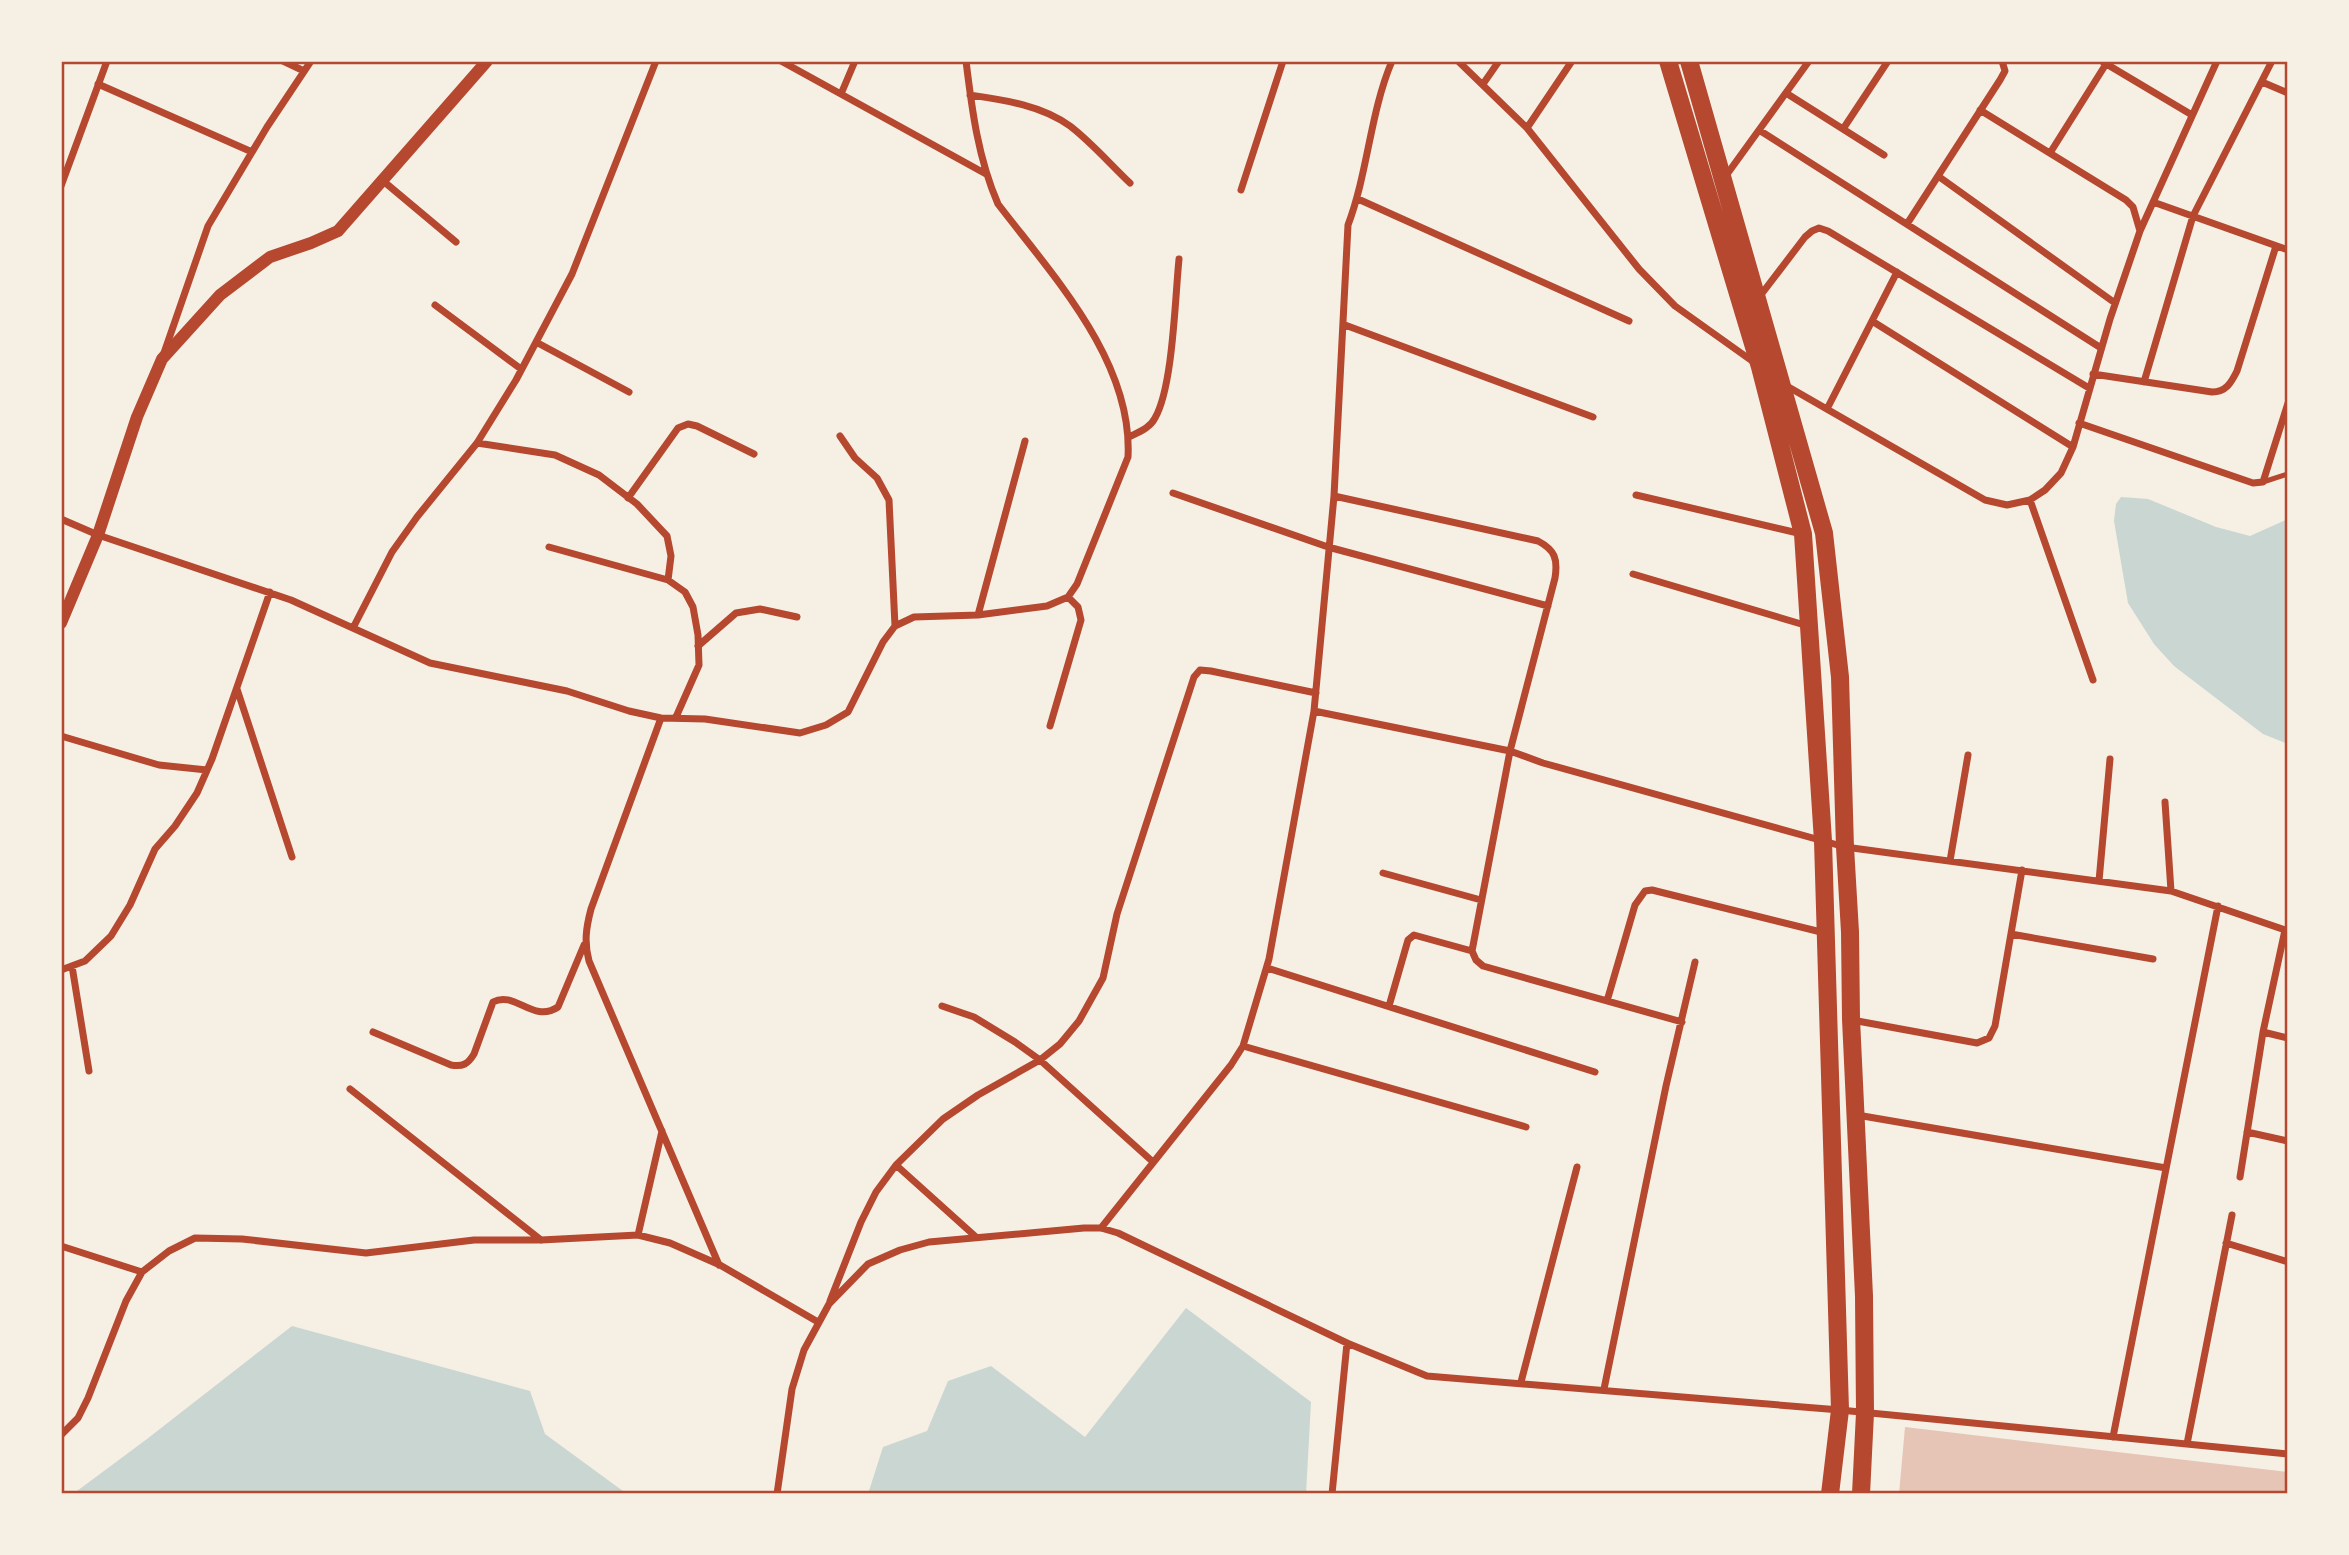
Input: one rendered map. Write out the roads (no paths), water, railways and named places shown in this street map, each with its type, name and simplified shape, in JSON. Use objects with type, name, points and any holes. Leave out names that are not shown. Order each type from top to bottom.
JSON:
[{"type":"main road","points":[[1668,61],[1760,367],[1803,534],[1823,841],[1840,1410],[1830,1494]]},
{"type":"main road","points":[[1689,61],[1824,533],[1840,677],[1850,932],[1851,1019],[1864,1296],[1865,1413],[1861,1494]]},
{"type":"street","points":[[61,186],[107,61]]},
{"type":"street","points":[[283,61],[304,71]]},
{"type":"street","points":[[61,623],[98,535],[208,226],[311,61]]},
{"type":"street","points":[[162,359],[220,295],[270,257],[338,231],[487,61]]},
{"type":"street","points":[[353,628],[393,552],[416,517],[477,443],[536,342],[572,274],[656,61]]},
{"type":"street","points":[[781,61],[795,65],[841,94],[987,174]]},
{"type":"street","points":[[841,94],[855,61]]},
{"type":"street","points":[[61,519],[98,535],[270,592],[430,663],[567,691],[629,711],[661,718],[705,719],[800,733],[826,725],[848,712],[895,626],[914,617],[978,615],[1046,606],[1068,597],[1077,584],[1128,457],[1126,415],[1111,368],[1070,300],[998,204],[980,156],[966,61]]},
{"type":"street","points":[[1241,190],[1283,61]]},
{"type":"street","points":[[1101,1228],[1231,1065],[1243,1046],[1267,968],[1316,693],[1334,496],[1345,326],[1348,225],[1358,199],[1374,116],[1392,61]]},
{"type":"street","points":[[1458,61],[1527,128],[1639,269],[1675,306],[1783,384],[1985,500],[2007,505],[2029,500],[2045,490],[2060,472],[2073,447],[2101,348],[2140,231],[2217,61]]},
{"type":"street","points":[[1483,84],[1499,61]]},
{"type":"street","points":[[1527,128],[1572,61]]},
{"type":"street","points":[[1724,179],[1809,61]]},
{"type":"street","points":[[1843,129],[1888,61]]},
{"type":"street","points":[[1907,224],[2005,71],[2002,61]]},
{"type":"street","points":[[2144,383],[2193,216],[2272,61]]},
{"type":"street","points":[[2050,153],[2104,62],[2192,115]]},
{"type":"street","points":[[2262,82],[2288,93]]},
{"type":"street","points":[[98,84],[252,152]]},
{"type":"street","points":[[1786,93],[1884,155]]},
{"type":"street","points":[[970,95],[1013,102],[1045,112],[1069,126],[1130,183]]},
{"type":"street","points":[[1980,110],[2126,200],[2133,208],[2140,231]]},
{"type":"street","points":[[1759,130],[2101,348]]},
{"type":"street","points":[[1938,176],[2115,303]]},
{"type":"street","points":[[383,180],[456,242]]},
{"type":"street","points":[[1358,199],[1629,321]]},
{"type":"street","points":[[2153,202],[2288,250]]},
{"type":"street","points":[[1758,298],[1805,237],[1812,230],[1819,228],[2089,388]]},
{"type":"street","points":[[2093,374],[2212,392],[2219,392],[2227,387],[2237,371],[2276,246]]},
{"type":"street","points":[[1129,437],[1147,428],[1155,418],[1163,396],[1179,259]]},
{"type":"street","points":[[1827,409],[1897,272]]},
{"type":"street","points":[[435,305],[521,369]]},
{"type":"street","points":[[1872,321],[2073,447]]},
{"type":"street","points":[[1345,326],[1593,417]]},
{"type":"street","points":[[536,342],[629,392]]},
{"type":"street","points":[[2079,423],[2253,483],[2263,482],[2288,403]]},
{"type":"street","points":[[628,498],[678,428],[688,424],[698,426],[754,454]]},
{"type":"street","points":[[839,436],[855,458],[877,478],[889,500],[895,626]]},
{"type":"street","points":[[978,615],[1025,441]]},
{"type":"street","points":[[477,443],[565,459],[599,475],[628,498],[667,536],[671,556],[668,580]]},
{"type":"street","points":[[1173,493],[1328,547],[1548,606]]},
{"type":"street","points":[[1636,495],[1803,534]]},
{"type":"street","points":[[1334,496],[1538,541],[1548,546],[1555,554],[1557,565],[1510,751],[1472,951],[1476,960],[1483,965],[1682,1022]]},
{"type":"street","points":[[2029,500],[2093,680]]},
{"type":"street","points":[[549,547],[668,580],[685,592],[693,607],[699,665],[676,718]]},
{"type":"street","points":[[1633,574],[1809,627]]},
{"type":"street","points":[[61,970],[85,961],[111,936],[130,905],[155,849],[175,827],[197,793],[270,592]]},
{"type":"street","points":[[1050,726],[1081,620],[1079,607],[1068,597]]},
{"type":"street","points":[[698,646],[736,613],[760,609],[797,617]]},
{"type":"street","points":[[777,1494],[792,1389],[804,1350],[829,1304],[861,1222],[876,1192],[896,1165],[943,1119],[978,1095],[1041,1060],[1060,1044],[1079,1021],[1103,978],[1117,914],[1194,677],[1200,670],[1211,671],[1316,693]]},
{"type":"street","points":[[237,688],[292,857]]},
{"type":"street","points":[[1314,711],[1510,751],[1543,763],[1845,847],[2171,891],[2286,930],[2263,1032],[2240,1177]]},
{"type":"street","points":[[661,718],[591,909],[586,926],[585,945],[589,961],[720,1265]]},
{"type":"street","points":[[61,736],[159,765],[207,770]]},
{"type":"street","points":[[1950,861],[1968,755]]},
{"type":"street","points":[[2099,881],[2110,759]]},
{"type":"street","points":[[2165,802],[2171,891]]},
{"type":"street","points":[[1851,1019],[1977,1043],[1989,1038],[1996,1026],[2022,870]]},
{"type":"street","points":[[1383,873],[1481,900]]},
{"type":"street","points":[[1607,1001],[1635,905],[1644,891],[1652,890],[1826,933]]},
{"type":"street","points":[[2113,1437],[2218,906]]},
{"type":"street","points":[[2011,934],[2153,959]]},
{"type":"street","points":[[1389,1006],[1408,940],[1414,935],[1472,951]]},
{"type":"street","points":[[373,1032],[461,1067],[469,1062],[474,1054],[493,1002],[499,999],[507,1000],[539,1013],[549,1013],[558,1007],[585,945]]},
{"type":"street","points":[[1604,1389],[1663,1099],[1695,962]]},
{"type":"street","points":[[72,966],[89,1071]]},
{"type":"street","points":[[1267,968],[1595,1072]]},
{"type":"street","points":[[942,1006],[974,1017],[1041,1060],[1153,1162]]},
{"type":"street","points":[[2263,1032],[2288,1038]]},
{"type":"street","points":[[1243,1046],[1526,1127]]},
{"type":"street","points":[[350,1089],[541,1240]]},
{"type":"street","points":[[1856,1115],[2166,1167]]},
{"type":"street","points":[[638,1235],[662,1131]]},
{"type":"street","points":[[2247,1132],[2288,1141]]},
{"type":"street","points":[[896,1165],[976,1237]]},
{"type":"street","points":[[1521,1382],[1577,1167]]},
{"type":"street","points":[[2187,1444],[2232,1215]]},
{"type":"street","points":[[829,1304],[868,1264],[900,1250],[929,1242],[1101,1228],[1118,1233],[1347,1343],[1427,1376],[1840,1410],[2288,1454]]},
{"type":"street","points":[[61,1435],[78,1418],[88,1398],[125,1301],[142,1272],[169,1251],[195,1238],[242,1239],[366,1253],[474,1240],[638,1235],[670,1242],[720,1265],[818,1322]]},
{"type":"street","points":[[2226,1243],[2288,1262]]},
{"type":"street","points":[[61,1246],[142,1272]]},
{"type":"street","points":[[1332,1494],[1347,1343]]},
{"type":"lane","points":[[2263,482],[2288,474]]}]
